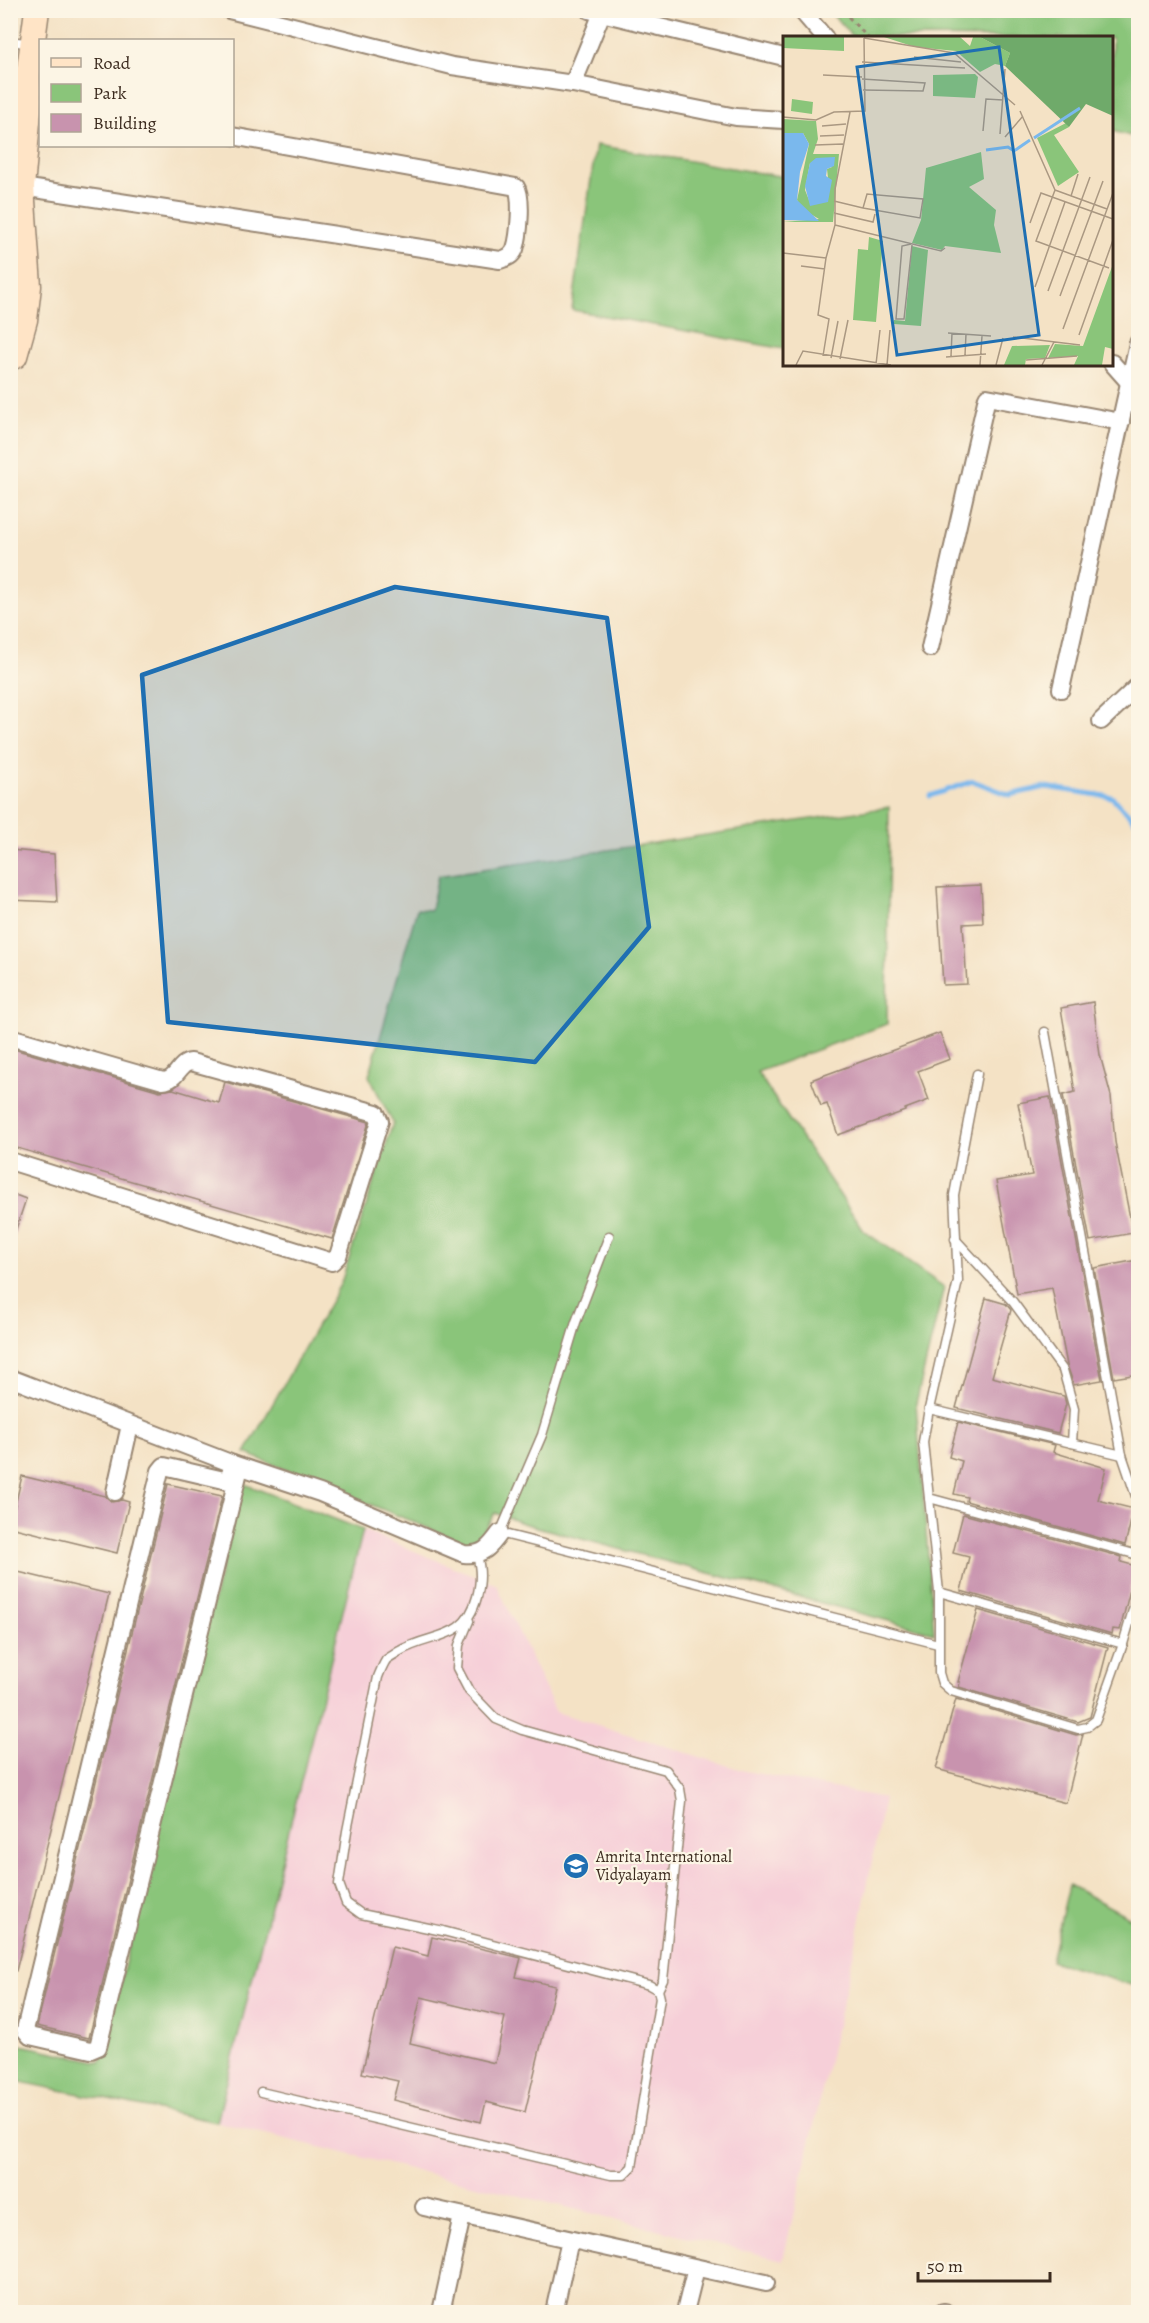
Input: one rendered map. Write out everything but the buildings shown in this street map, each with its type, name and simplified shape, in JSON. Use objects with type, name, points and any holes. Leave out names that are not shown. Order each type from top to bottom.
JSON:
[{"type":"street","points":[[10,358],[15,356],[25,320],[29,286],[22,187],[27,88],[21,43],[37,10]]},
{"type":"street","points":[[229,10],[452,66],[573,84],[736,117],[783,120]]},
{"type":"street","points":[[801,10],[823,36]]},
{"type":"street","points":[[573,84],[595,12],[783,57]]},
{"type":"street","points":[[22,187],[500,260],[509,257],[515,250],[521,199],[516,187],[234,136]]},
{"type":"street","points":[[1061,689],[1121,422],[1134,388],[1138,343]]},
{"type":"street","points":[[1113,364],[1134,388]]},
{"type":"street","points":[[930,648],[987,397],[1121,422]]},
{"type":"street","points":[[1101,721],[1138,686]]},
{"type":"street","points":[[10,1037],[163,1081],[173,1079],[184,1064],[191,1062],[376,1113],[380,1121],[338,1256],[332,1262],[10,1161]]},
{"type":"street","points":[[10,1378],[237,1465],[320,1493],[464,1554],[477,1555],[489,1548],[500,1533]]},
{"type":"street","points":[[115,1492],[130,1425]]},
{"type":"street","points":[[232,1482],[164,1466],[160,1471],[25,2030],[30,2037],[91,2050],[98,2047],[237,1465]]},
{"type":"street","points":[[424,2208],[766,2283]]},
{"type":"street","points":[[441,2313],[462,2216]]},
{"type":"street","points":[[554,2313],[570,2240]]},
{"type":"street","points":[[686,2313],[696,2268]]},
{"type":"lane","points":[[1045,1032],[1122,1455],[1138,1502]]},
{"type":"lane","points":[[977,1074],[954,1195],[958,1281],[923,1442],[939,1592],[938,1644],[939,1673],[942,1683],[951,1691],[1078,1728],[1087,1727],[1096,1720],[1138,1593]]},
{"type":"lane","points":[[609,1236],[576,1322],[542,1436],[500,1533],[938,1644]]},
{"type":"lane","points":[[955,1239],[1013,1302],[1063,1370],[1074,1408],[1072,1443]]},
{"type":"lane","points":[[929,1408],[1122,1455]]},
{"type":"lane","points":[[929,1498],[1138,1555]]},
{"type":"lane","points":[[261,2092],[611,2175],[624,2175],[632,2167],[660,1998],[658,1990],[663,1980],[682,1802],[680,1789],[666,1770],[522,1730],[496,1719],[469,1691],[457,1668],[459,1645],[474,1611],[481,1583],[481,1568],[477,1555]]},
{"type":"lane","points":[[939,1592],[1123,1644]]},
{"type":"lane","points":[[474,1611],[462,1626],[438,1638],[406,1647],[387,1659],[378,1677],[347,1831],[339,1884],[346,1903],[360,1914],[454,1934],[648,1985],[658,1990]]},
{"type":"path","points":[[842,10],[866,36]]},
{"type":"highlighted area","points":[[395,587],[607,618],[649,927],[535,1062],[168,1022],[142,675]]},
{"type":"shaded area","name":"Amrita International Vidyalayam","points":[[363,1530],[497,1585],[556,1712],[745,1771],[884,1798],[858,1934],[783,2260],[217,2122]]},
{"type":"green space","points":[[829,11],[1138,11],[1138,138],[1113,131],[1113,36],[852,36]]},
{"type":"green space","points":[[596,145],[783,177],[783,349],[572,310]]},
{"type":"green space","points":[[889,807],[887,1024],[757,1072],[864,1231],[944,1287],[916,1403],[934,1633],[522,1523],[495,1513],[474,1547],[245,1453],[341,1283],[393,1123],[369,1076],[417,909],[431,910],[438,876]]},
{"type":"green space","points":[[242,1483],[363,1530],[217,2122],[11,2080],[11,2066],[16,2044],[101,2062]]},
{"type":"green space","points":[[1069,1885],[1138,1922],[1138,1987],[1051,1961]]},
{"type":"waterway","points":[[930,796],[973,781],[1010,795],[1045,787],[1112,797],[1138,824]]},
{"type":"place","name":"Amrita International Vidyalayam","points":[[576,1866]]}]
